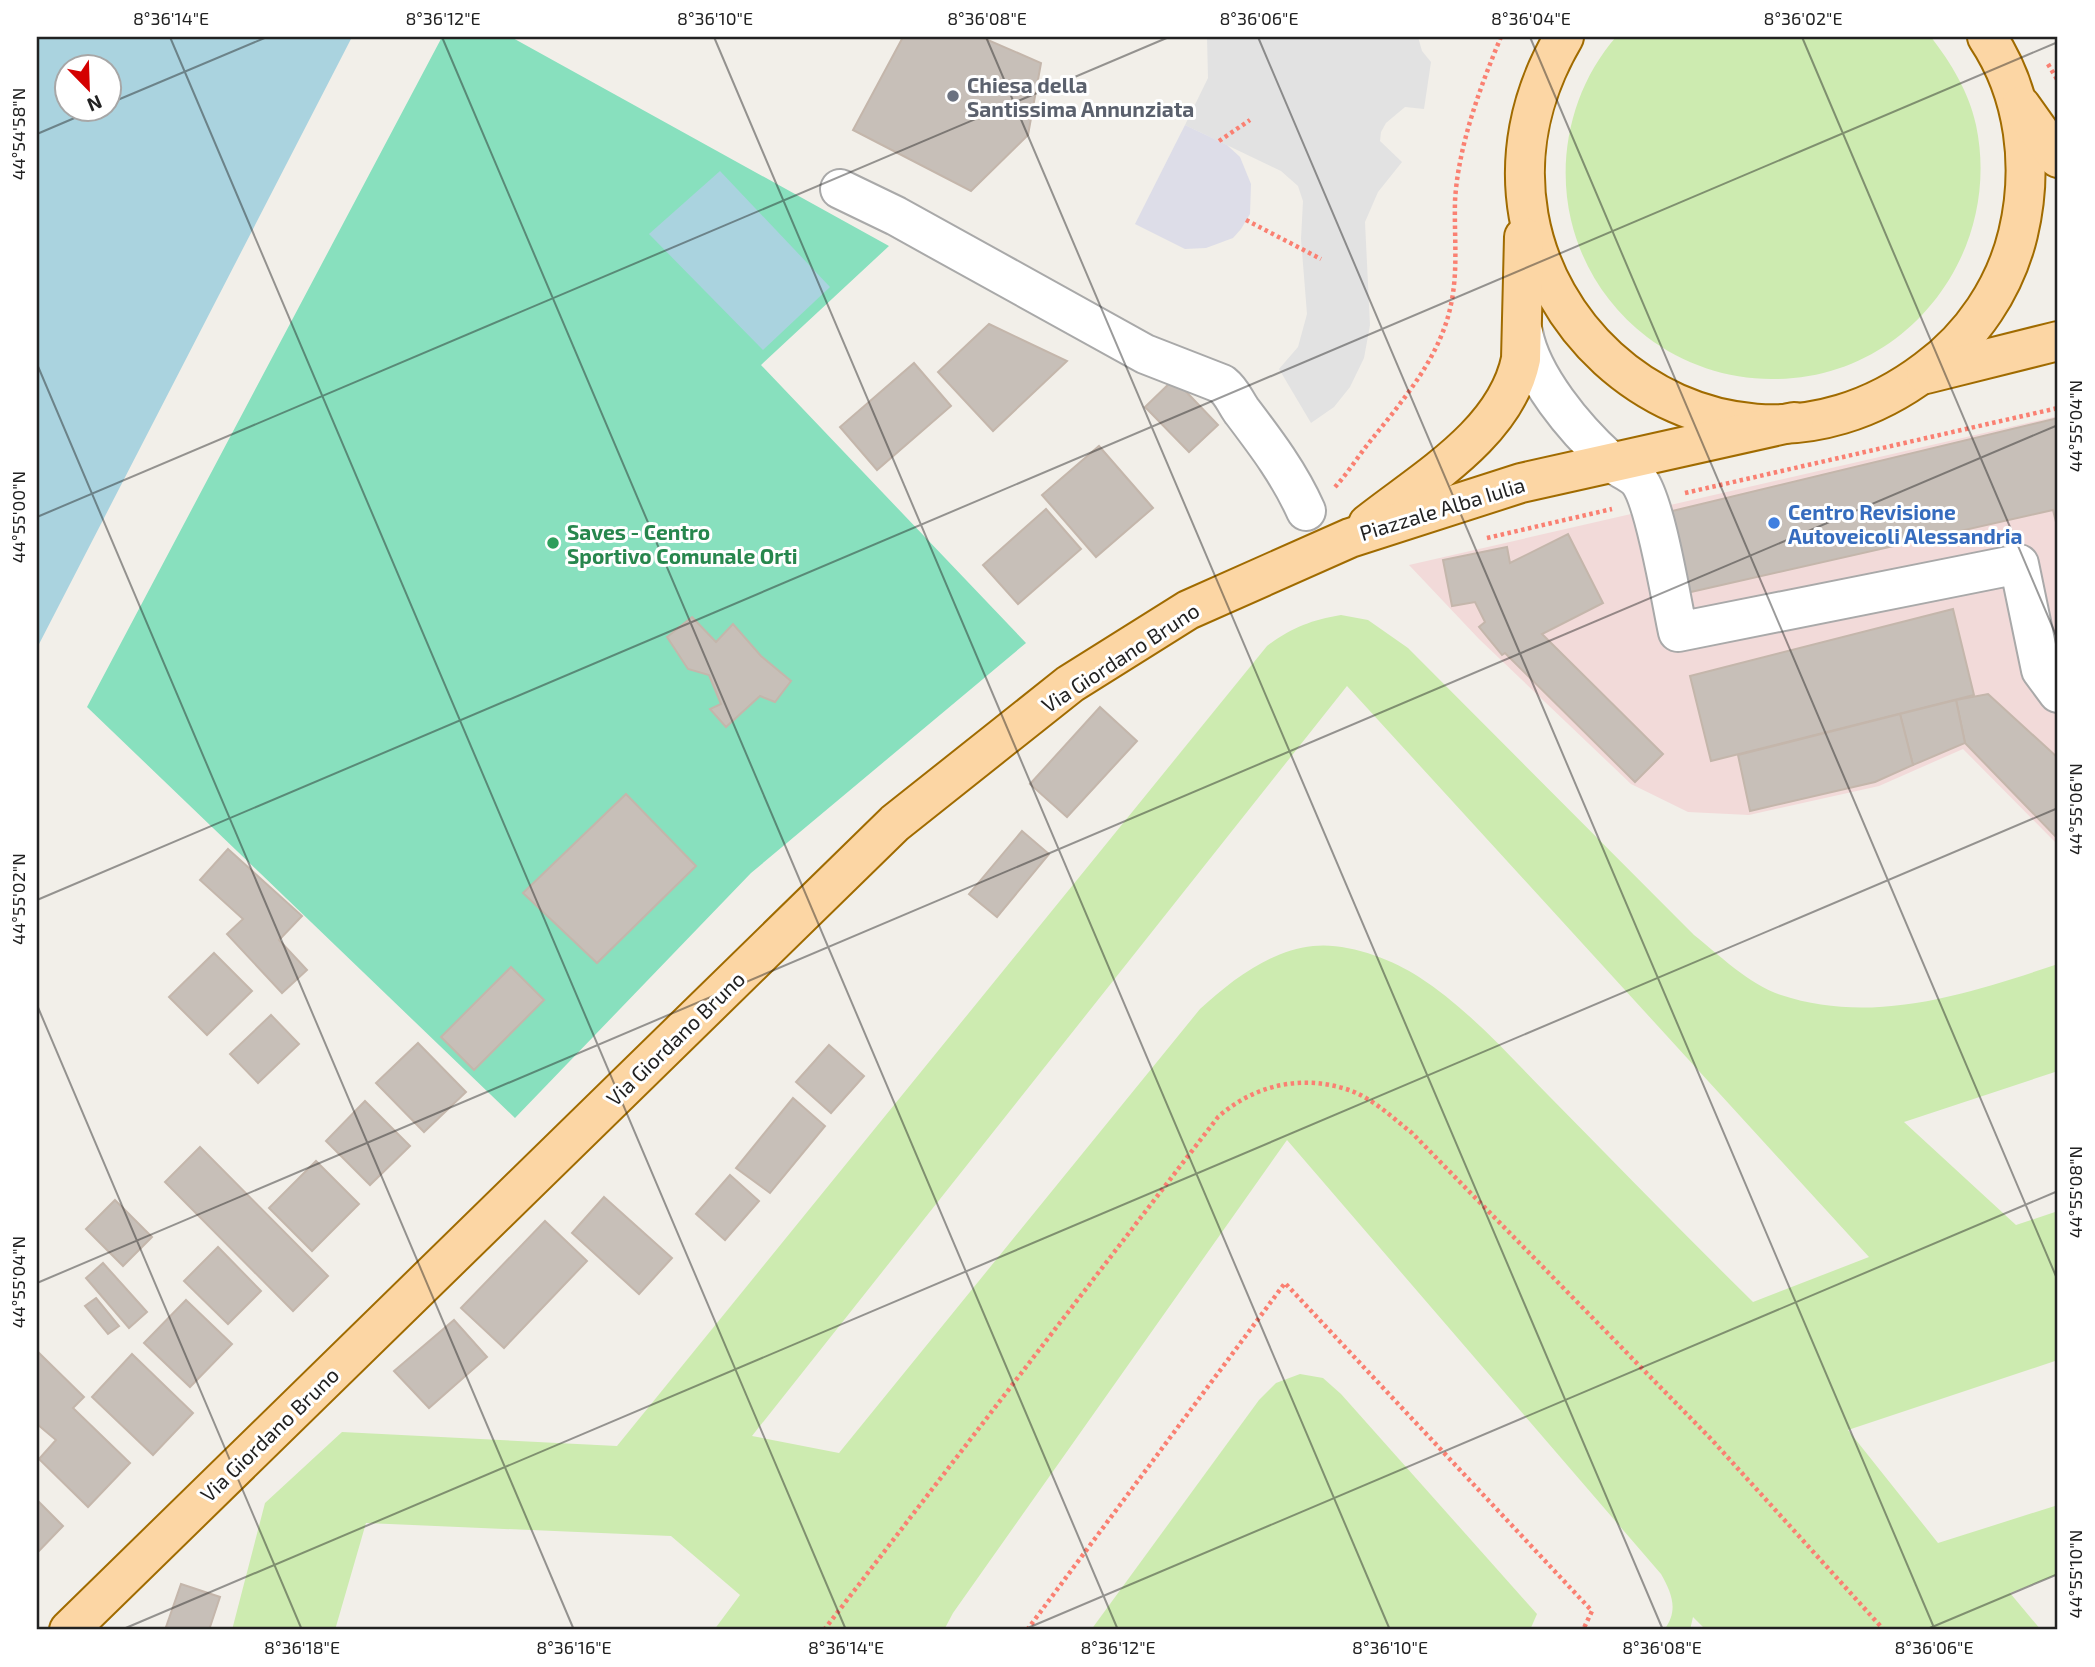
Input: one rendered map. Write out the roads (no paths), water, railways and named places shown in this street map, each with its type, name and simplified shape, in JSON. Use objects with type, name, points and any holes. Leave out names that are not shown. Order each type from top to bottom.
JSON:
[{"type":"main road","name":"Piazzale Alba Iulia","points":[[1350,538],[1482,433],[1496,418],[1517,377],[1523,332],[1524,170],[1531,110],[1545,72],[1564,37]]},
{"type":"main road","name":"Piazzale Alba Iulia","points":[[1350,538],[1521,483],[1610,461],[1828,417],[1892,394],[1921,375],[1967,333],[1991,299],[2010,261],[2021,221],[2026,180],[2024,138],[2015,97],[1987,37]]},
{"type":"main road","points":[[2015,97],[2058,158]]},
{"type":"main road","name":"Piazzale Alba Iulia","points":[[1524,170],[1527,211],[1544,271],[1575,325],[1603,355],[1636,381],[1692,409],[1732,419],[1794,422]]},
{"type":"main road","points":[[1921,375],[2058,341]]},
{"type":"main road","name":"Via Giordano Bruno","points":[[69,1630],[895,822],[1070,684],[1188,610],[1350,538]]},
{"type":"street","points":[[841,190],[896,216],[1145,355],[1222,384],[1232,393],[1239,408],[1271,447],[1306,511]]},
{"type":"street","points":[[1523,332],[1527,352],[1536,371],[1610,461],[1639,480],[1649,502],[1678,632],[2019,564],[2041,670],[2058,693]]},
{"type":"water","points":[[37,37],[352,37],[37,648]]},
{"type":"water","points":[[720,171],[830,287],[763,350],[649,234]]},
{"type":"place","name":"Chiesa della Santissima Annunziata","points":[[953,96]]},
{"type":"place","name":"Centro Revisione Autoveicoli Alessandria","points":[[1774,523]]},
{"type":"place","name":"Saves - Centro Sportivo Comunale Orti","points":[[553,543]]}]
